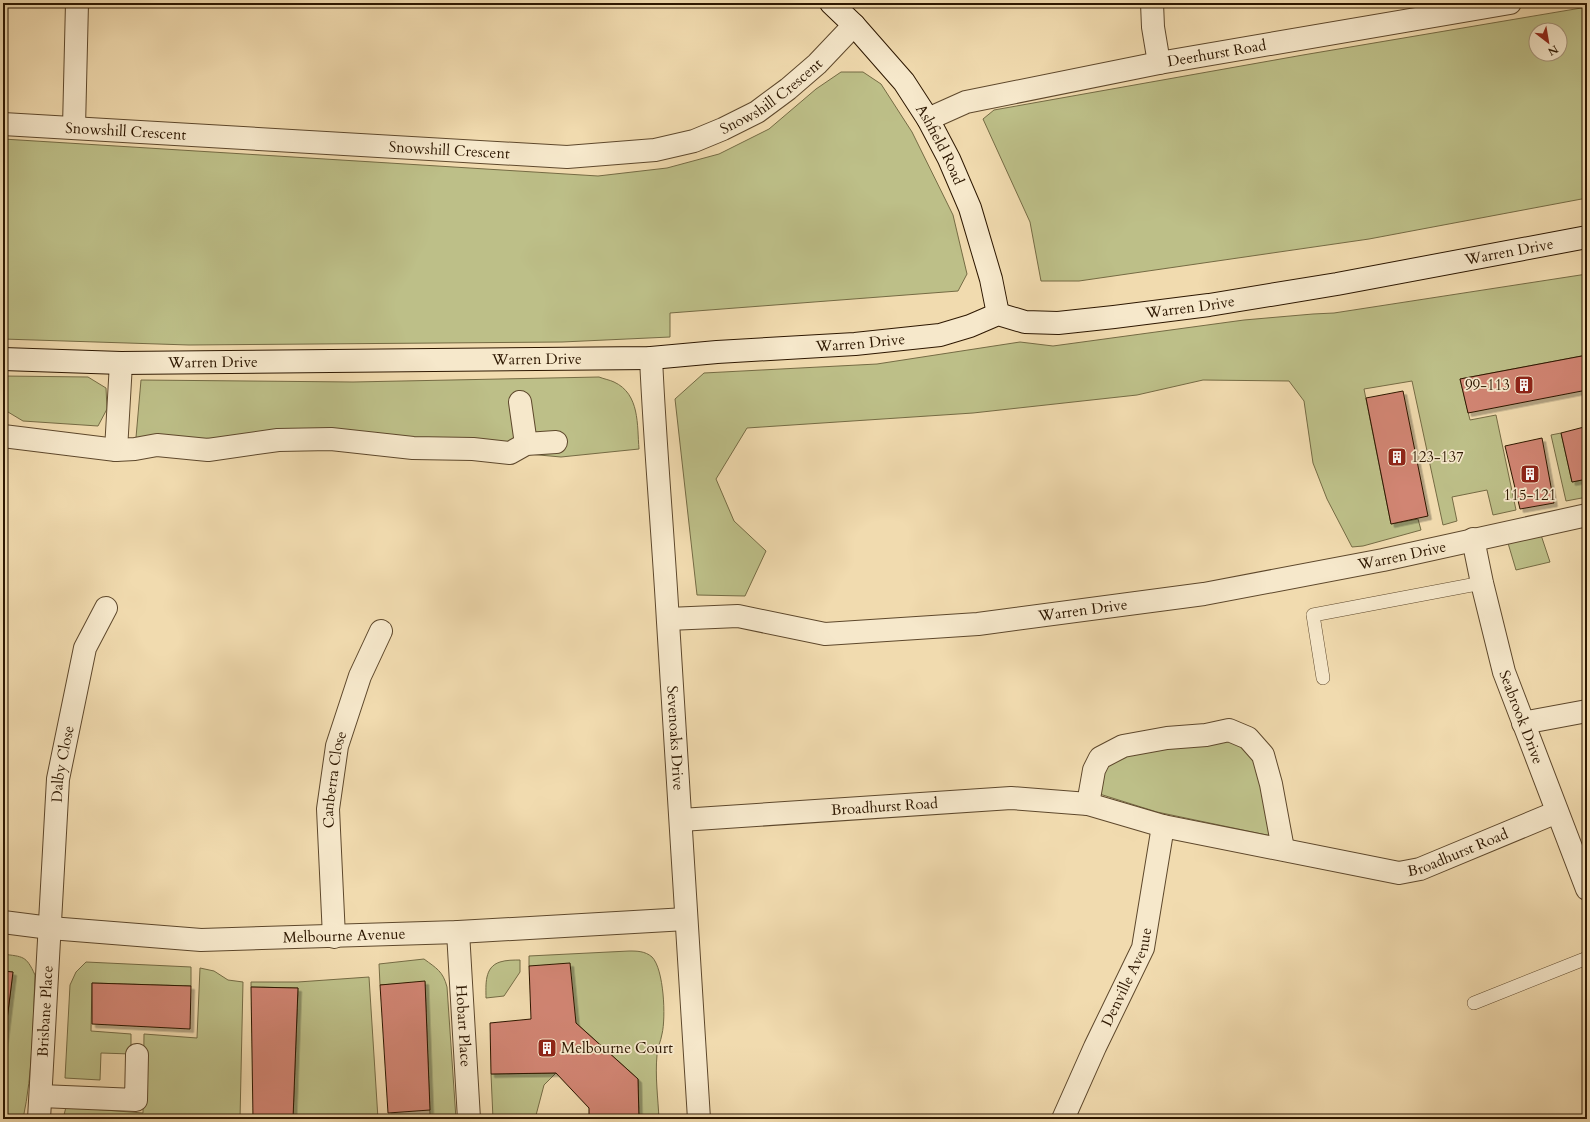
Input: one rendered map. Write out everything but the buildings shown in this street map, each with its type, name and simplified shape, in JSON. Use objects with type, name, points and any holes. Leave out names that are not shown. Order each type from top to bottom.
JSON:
[{"type":"street","points":[[74,127],[77,3]]},
{"type":"street","name":"Ashfield Road","points":[[831,3],[854,25],[904,82],[928,119],[949,159],[970,208],[991,279],[998,314]]},
{"type":"street","points":[[1152,3],[1153,27],[1159,63]]},
{"type":"street","name":"Deerhurst Road","points":[[928,119],[966,102],[1159,63],[1510,3]]},
{"type":"street","name":"Snowshill Crescent","points":[[3,124],[567,157],[655,150],[694,141],[757,112],[817,64],[854,25]]},
{"type":"street","name":"Warren Drive","points":[[3,359],[121,363],[651,358],[717,352],[855,344],[940,335],[970,326],[998,314],[1025,322],[1058,323],[1209,305],[1337,284],[1587,237]]},
{"type":"street","name":"Sevenoaks Drive","points":[[651,358],[699,1119]]},
{"type":"street","points":[[116,450],[121,363]]},
{"type":"street","points":[[520,402],[526,444]]},
{"type":"street","points":[[3,436],[116,450],[135,449],[158,445],[208,450],[278,440],[331,439],[413,448],[473,449],[510,453],[526,444],[556,442]]},
{"type":"street","name":"Warren Drive","points":[[668,619],[738,616],[825,634],[978,624],[1204,594],[1382,560],[1587,515]]},
{"type":"street","name":"Seabrook Drive","points":[[1473,540],[1504,672],[1587,889]]},
{"type":"street","name":"Dalby Close","points":[[50,928],[58,779],[85,648],[106,608]]},
{"type":"street","name":"Canberra Close","points":[[334,936],[328,809],[337,746],[360,676],[381,631]]},
{"type":"street","points":[[1523,723],[1587,711]]},
{"type":"street","points":[[1088,804],[1094,770],[1100,758],[1123,746],[1167,738],[1206,735],[1229,730],[1248,738],[1263,755],[1271,784],[1283,849]]},
{"type":"street","name":"Broadhurst Road","points":[[681,820],[1011,798],[1088,804],[1164,826],[1399,873],[1420,869],[1557,812]]},
{"type":"street","name":"Denville Avenue","points":[[1063,1119],[1143,948],[1164,826]]},
{"type":"street","name":"Melbourne Avenue","points":[[3,922],[50,928],[201,940],[458,932],[686,919]]},
{"type":"street","name":"Brisbane Place","points":[[39,1119],[50,928]]},
{"type":"street","name":"Hobart Place","points":[[458,932],[469,1119]]},
{"type":"street","points":[[41,1096],[136,1100],[137,1055]]},
{"type":"lane","points":[[1323,678],[1313,615],[1482,583]]},
{"type":"lane","points":[[1474,1003],[1587,958]]},
{"type":"green space","points":[[1587,7],[1587,198],[1369,239],[1079,281],[1041,281],[1030,222],[983,119],[994,110],[1303,55]]},
{"type":"green space","points":[[841,72],[863,72],[881,84],[912,132],[953,215],[967,274],[958,291],[670,313],[670,337],[562,342],[189,345],[3,339],[3,139],[598,176],[667,168],[719,154],[769,129],[816,89]]},
{"type":"green space","points":[[1587,274],[1587,355],[1460,379],[1470,420],[1496,415],[1516,510],[1493,515],[1487,490],[1452,497],[1457,521],[1443,525],[1412,381],[1364,389],[1391,524],[1418,519],[1421,530],[1363,546],[1352,547],[1327,499],[1313,463],[1304,401],[1289,381],[1203,380],[1137,395],[973,413],[747,428],[716,479],[734,521],[766,551],[745,596],[697,595],[675,399],[704,373],[877,364],[1020,342],[1053,346],[1244,320],[1334,313]]},
{"type":"green space","points":[[3,376],[88,377],[106,388],[107,409],[98,426],[23,421],[3,409]]},
{"type":"green space","points":[[599,377],[614,382],[629,394],[636,411],[639,449],[561,457],[473,449],[135,449],[141,380],[353,382]]},
{"type":"green space","points":[[1561,433],[1572,482],[1587,479],[1587,497],[1566,501],[1551,435]]},
{"type":"green space","points":[[1538,526],[1550,562],[1516,570],[1505,533]]},
{"type":"green space","points":[[1248,738],[1281,838],[1157,812],[1090,791],[1123,746]]},
{"type":"green space","points":[[629,951],[644,952],[652,957],[656,963],[661,982],[664,1017],[656,1063],[659,1119],[639,1119],[638,1079],[576,1023],[529,966],[529,956]]},
{"type":"green space","points":[[3,954],[23,958],[29,964],[35,975],[31,1065],[23,1119],[3,1119],[3,1052],[13,972],[3,971]]},
{"type":"green space","points":[[424,959],[441,973],[447,987],[456,1119],[378,1119],[430,1115],[425,982],[380,985],[379,964]]},
{"type":"green space","points":[[520,960],[520,972],[504,996],[486,998],[487,977],[491,968],[495,964],[502,961]]},
{"type":"green space","points":[[86,962],[191,967],[191,986],[92,983],[91,1031],[131,1034],[131,1054],[101,1053],[100,1080],[65,1078],[70,985],[76,972]]},
{"type":"green space","points":[[200,968],[214,971],[228,980],[243,982],[240,1119],[63,1119],[66,1107],[143,1113],[144,1034],[197,1038]]},
{"type":"green space","points":[[369,977],[378,1119],[293,1119],[298,988],[251,987],[251,982],[298,982]]},
{"type":"green space","points":[[556,1073],[544,1085],[535,1119],[493,1119],[491,1074]]},
{"type":"place","name":"99-113","points":[[1524,385]]},
{"type":"place","name":"123-137","points":[[1397,457]]},
{"type":"place","name":"115-121","points":[[1530,474]]},
{"type":"place","name":"Melbourne Court","points":[[547,1048]]}]
